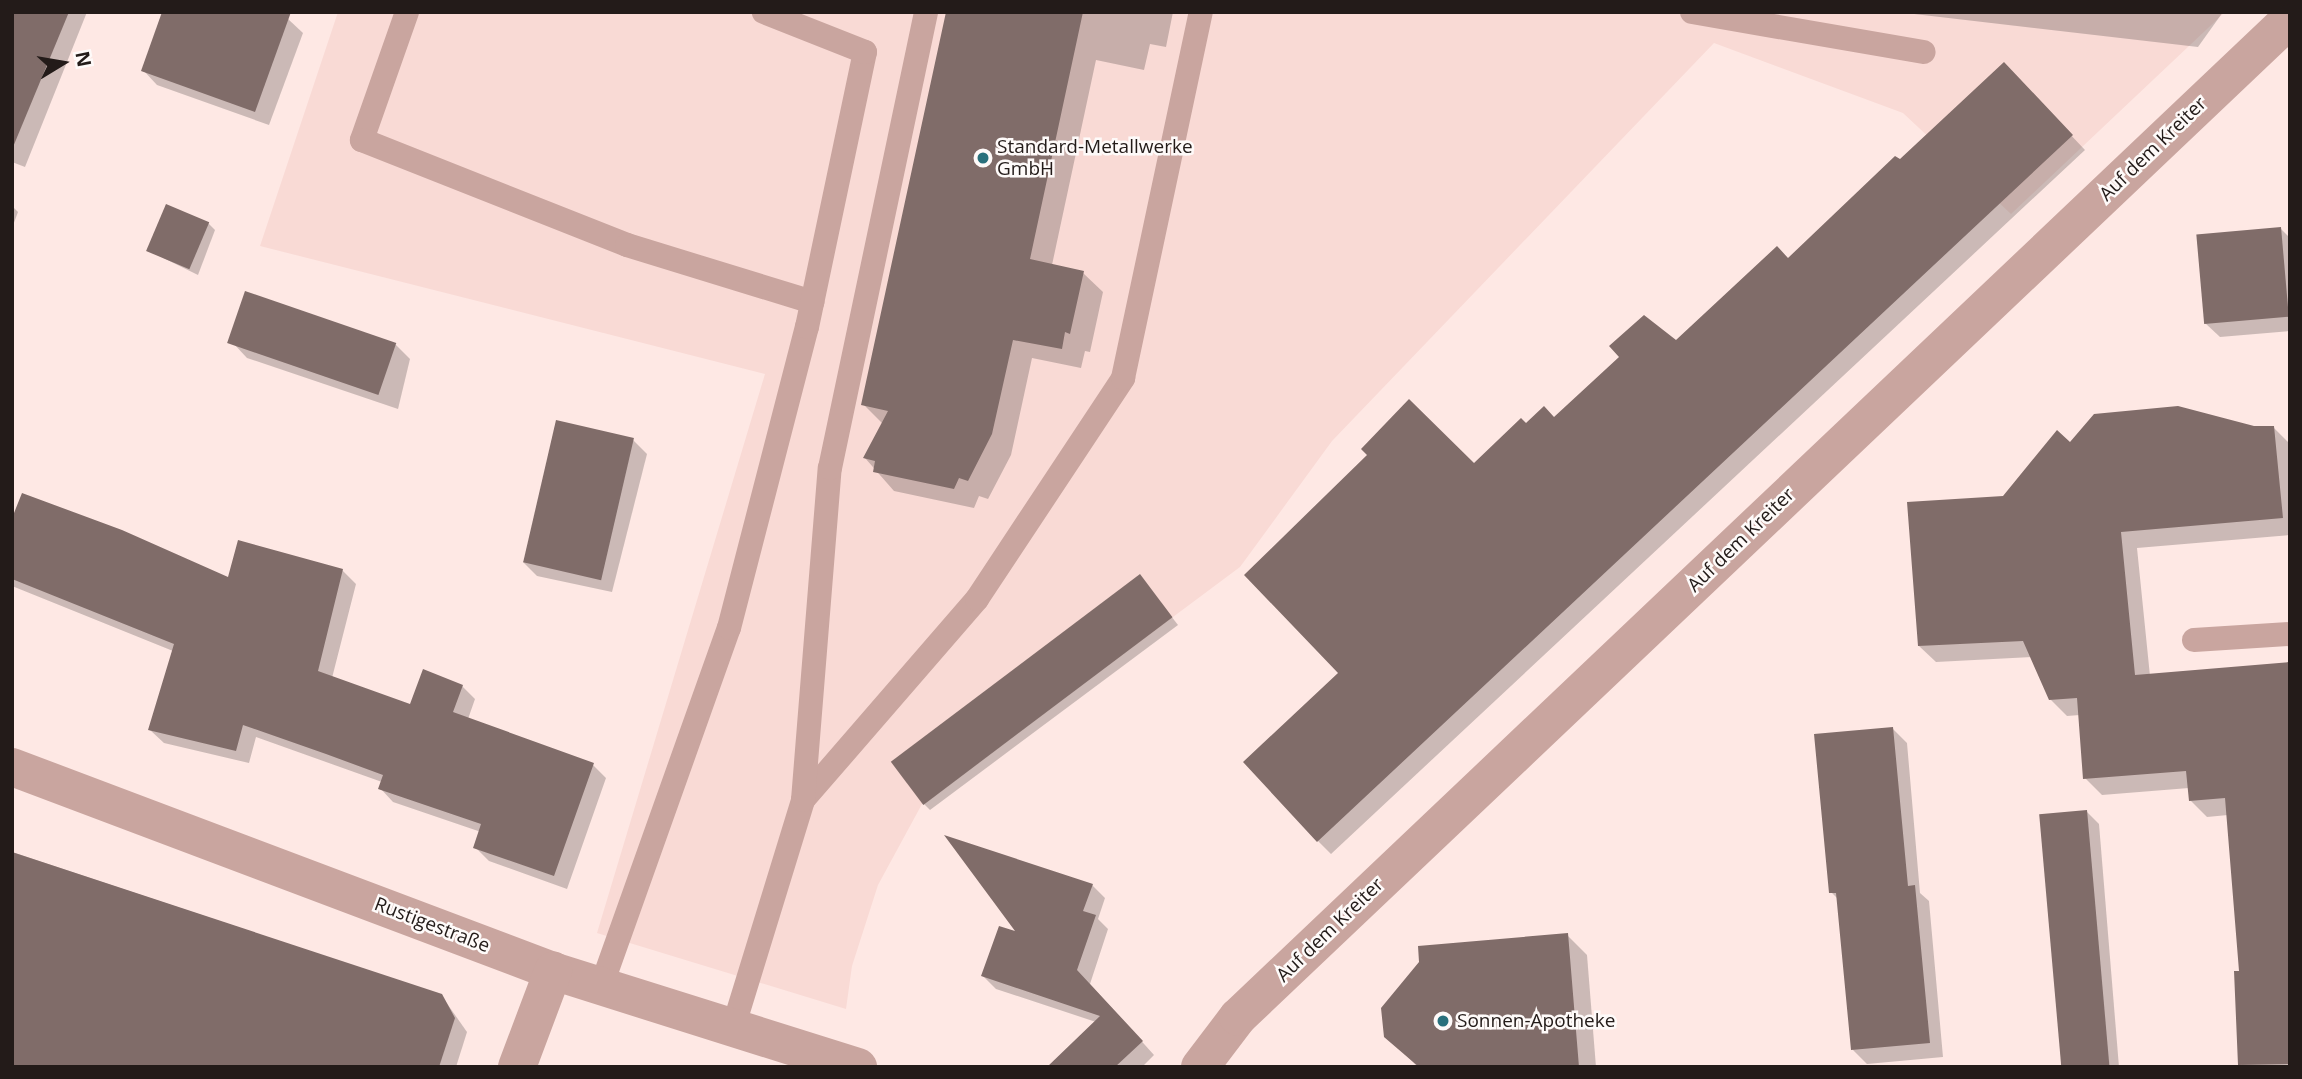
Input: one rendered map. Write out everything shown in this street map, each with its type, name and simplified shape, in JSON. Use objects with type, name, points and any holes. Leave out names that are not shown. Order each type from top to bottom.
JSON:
[{"type":"street","name":"Auf dem Kreiter","points":[[1200,1067],[1238,1017],[2290,19]]},
{"type":"street","name":"Rustigestraße","points":[[12,767],[554,971],[858,1067]]},
{"type":"street","points":[[517,1067],[554,971]]},
{"type":"lane","points":[[407,12],[362,140],[627,245],[812,302]]},
{"type":"lane","points":[[601,986],[729,628],[812,302],[865,52],[764,12]]},
{"type":"lane","points":[[733,1028],[803,800],[830,468],[926,12]]},
{"type":"lane","points":[[803,800],[977,599],[1123,378],[1201,12]]},
{"type":"lane","points":[[1692,12],[1924,52]]},
{"type":"lane","points":[[2194,640],[2290,634]]},
{"type":"shaded area","points":[[338,12],[2225,12],[2011,214],[1903,113],[1714,43],[1332,441],[1240,567],[922,804],[878,885],[852,966],[846,1009],[597,933],[765,374],[260,246]]},
{"type":"building","points":[[12,12],[69,12],[13,147],[12,147]]},
{"type":"building","points":[[162,12],[291,12],[255,112],[141,71]]},
{"type":"building","name":"Standard-Metallwerke GmbH","points":[[946,12],[1083,12],[1030,259],[1084,271],[1070,334],[1065,332],[1062,349],[1013,340],[992,434],[968,481],[959,478],[954,489],[873,472],[875,461],[863,458],[888,411],[861,405]]},
{"type":"building","points":[[2004,62],[2073,135],[1317,842],[1243,762],[1338,673],[1244,575],[1367,455],[1361,449],[1409,399],[1474,463],[1521,418],[1526,423],[1544,406],[1554,417],[1619,357],[1609,346],[1644,315],[1676,340],[1777,246],[1788,258],[1895,156],[1900,159]]},
{"type":"building","points":[[166,204],[209,222],[189,269],[146,251]]},
{"type":"building","points":[[2281,227],[2289,317],[2204,324],[2196,234]]},
{"type":"building","points":[[245,291],[396,343],[378,395],[227,343]]},
{"type":"building","points":[[2178,406],[2254,426],[2274,426],[2283,518],[2121,532],[2135,675],[2290,662],[2290,1064],[2238,1065],[2234,971],[2239,971],[2225,798],[2189,801],[2186,771],[2083,779],[2077,698],[2049,700],[2023,641],[1918,646],[1907,502],[2003,496],[2057,430],[2070,442],[2094,414]]},
{"type":"building","points":[[556,420],[634,438],[601,580],[523,562]]},
{"type":"building","points":[[22,493],[122,530],[228,577],[238,540],[343,569],[318,671],[410,704],[423,669],[463,685],[453,712],[594,763],[554,876],[473,848],[481,824],[378,789],[383,775],[326,754],[243,725],[236,751],[148,730],[174,644],[12,579],[12,518]]},
{"type":"building","points":[[1140,574],[1172,617],[923,805],[891,762]]},
{"type":"building","points":[[1893,727],[1908,886],[1915,885],[1930,1043],[1851,1050],[1836,893],[1829,893],[1814,734]]},
{"type":"building","points":[[2087,810],[2109,1067],[2061,1067],[2039,814]]},
{"type":"building","points":[[944,835],[1093,884],[1083,911],[1096,915],[1077,970],[1143,1041],[1115,1067],[1047,1067],[1100,1016],[981,976],[999,926],[1015,931]]},
{"type":"building","points":[[12,852],[442,994],[455,1018],[439,1067],[12,1067]]},
{"type":"building","points":[[1568,933],[1579,1067],[1419,1067],[1384,1037],[1381,1008],[1419,962],[1418,946]]},
{"type":"place","name":"Standard-Metallwerke GmbH","points":[[983,158]]},
{"type":"place","name":"Sonnen-Apotheke","points":[[1443,1021]]}]
